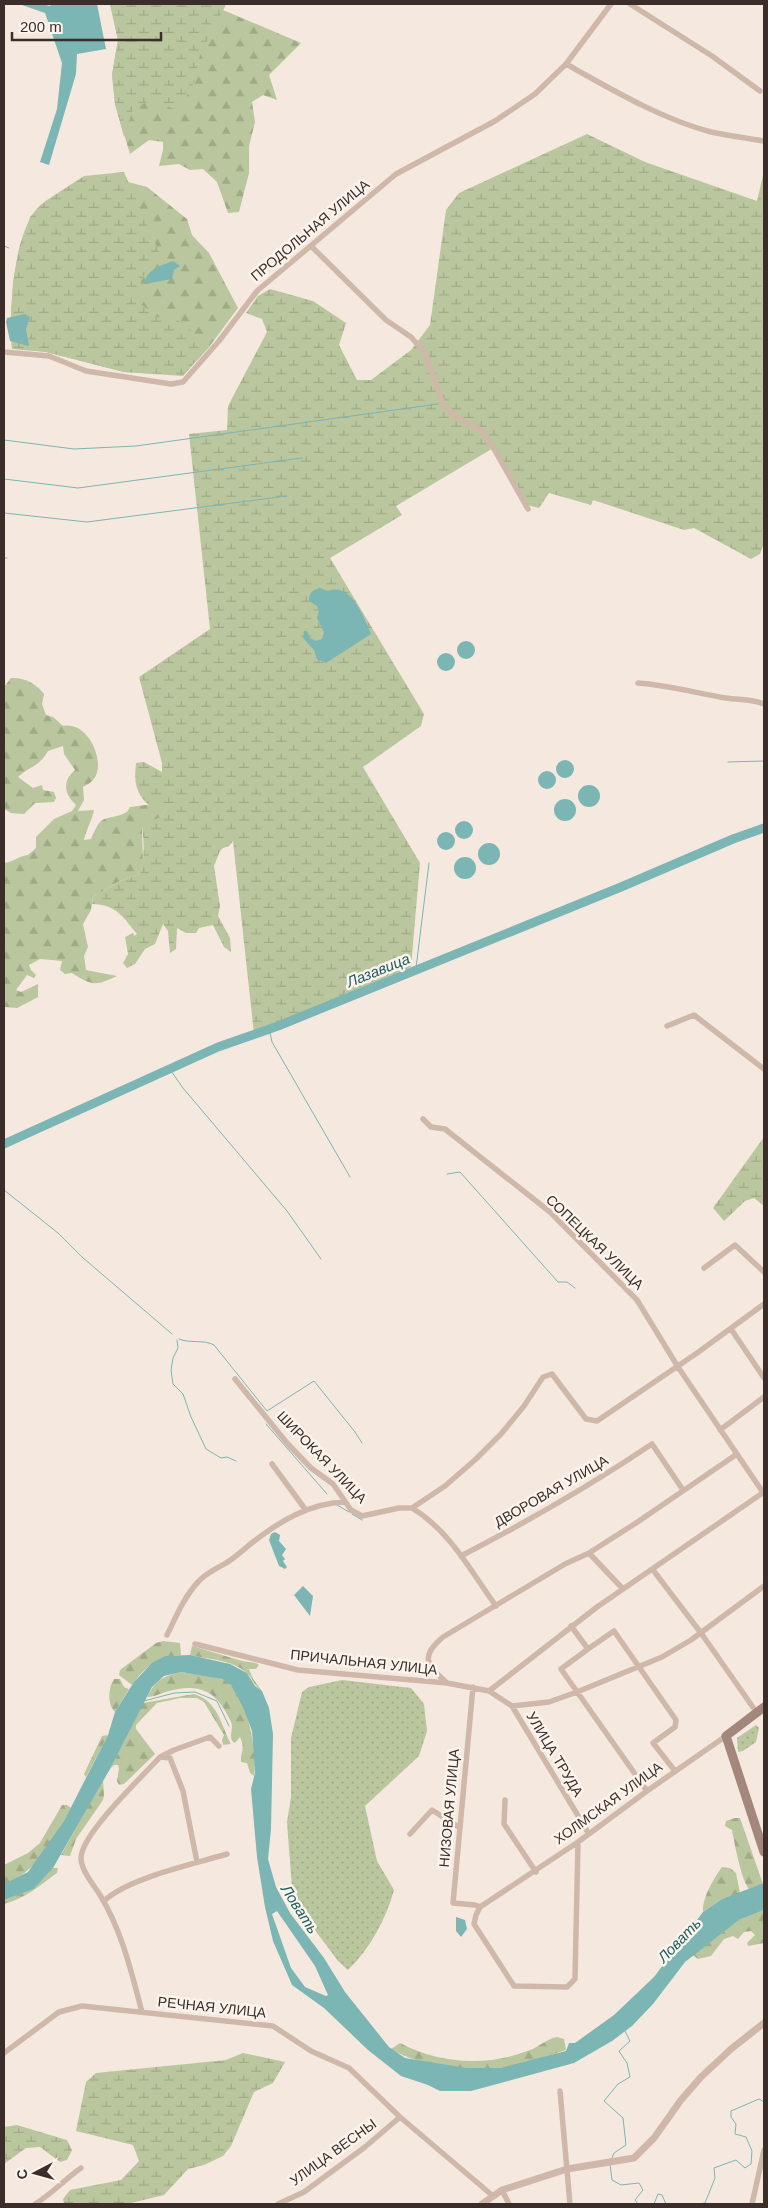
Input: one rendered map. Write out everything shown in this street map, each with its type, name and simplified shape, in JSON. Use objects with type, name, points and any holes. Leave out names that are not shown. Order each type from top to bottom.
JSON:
[{"type":"main road","name":"ХОЛМСКАЯ УЛИЦА","points":[[726,1736],[760,1710]]},
{"type":"main road","points":[[726,1736],[764,1852]]},
{"type":"street","name":"ПРОДОЛЬНАЯ УЛИЦА","points":[[4,352],[49,356],[86,371],[171,384],[183,382],[219,341],[256,290],[396,174],[495,121],[535,94],[566,64],[611,4]]},
{"type":"street","points":[[630,4],[712,56],[760,91]]},
{"type":"street","points":[[566,64],[628,98],[691,125],[712,132],[764,141]]},
{"type":"street","points":[[311,246],[386,320],[411,337],[425,354],[443,404],[457,418],[481,430],[490,442],[528,509]]},
{"type":"street","points":[[638,683],[665,685],[728,698],[755,700],[764,704]]},
{"type":"street","points":[[667,1026],[694,1015],[764,1069]]},
{"type":"street","name":"СОПЕЦКАЯ УЛИЦА","points":[[423,1119],[431,1127],[445,1129],[550,1212],[638,1300],[678,1366],[764,1493]]},
{"type":"street","points":[[704,1268],[735,1245],[764,1272]]},
{"type":"street","points":[[678,1366],[764,1304]]},
{"type":"street","points":[[731,1329],[764,1378]]},
{"type":"street","name":"ШИРОКАЯ УЛИЦА","points":[[236,1379],[286,1443],[332,1484],[351,1510],[362,1516],[399,1508],[412,1508],[445,1486],[476,1459],[524,1406],[543,1377],[552,1374],[586,1419],[597,1421],[678,1366]]},
{"type":"street","points":[[720,1430],[764,1397]]},
{"type":"street","name":"ДВОРОВАЯ УЛИЦА","points":[[461,1556],[514,1529],[615,1469],[652,1444],[683,1490]]},
{"type":"street","points":[[446,1683],[432,1669],[428,1660],[430,1648],[443,1637],[565,1564],[589,1553],[737,1454]]},
{"type":"street","points":[[272,1464],[305,1509]]},
{"type":"street","points":[[491,1692],[571,1626],[764,1493]]},
{"type":"street","points":[[167,1635],[187,1596],[197,1582],[213,1569],[226,1563],[269,1529],[305,1509],[330,1502],[345,1502]]},
{"type":"street","points":[[412,1508],[429,1519],[443,1532],[496,1606]]},
{"type":"street","points":[[589,1553],[623,1589]]},
{"type":"street","points":[[653,1570],[760,1710]]},
{"type":"street","points":[[512,1706],[549,1702],[662,1657],[701,1633],[764,1586]]},
{"type":"street","points":[[571,1626],[588,1649]]},
{"type":"street","points":[[647,1791],[561,1669],[614,1631],[676,1720],[675,1727],[653,1743],[675,1771]]},
{"type":"street","name":"ПРИЧАЛЬНАЯ УЛИЦА","points":[[195,1644],[298,1670],[446,1683],[491,1692]]},
{"type":"street","name":"НИЗОВАЯ УЛИЦА","points":[[473,1687],[453,1903],[480,1907]]},
{"type":"street","name":"УЛИЦА ТРУДА","points":[[491,1692],[512,1706],[589,1834]]},
{"type":"street","name":"ХОЛМСКАЯ УЛИЦА","points":[[480,1907],[536,1872],[726,1736]]},
{"type":"street","points":[[142,2012],[121,1935],[113,1916],[84,1870],[81,1858],[84,1846],[106,1815],[160,1757],[210,1737],[219,1746]]},
{"type":"street","points":[[160,1757],[170,1758],[183,1791],[197,1862]]},
{"type":"street","points":[[505,1800],[504,1824],[536,1872]]},
{"type":"street","points":[[410,1834],[432,1810],[460,1828]]},
{"type":"street","points":[[480,1907],[474,1924],[514,1986],[567,1988],[574,1979],[578,1842]]},
{"type":"street","points":[[104,1901],[113,1892],[131,1884],[227,1854]]},
{"type":"street","name":"РЕЧНАЯ УЛИЦА","points":[[4,2053],[59,2012],[82,2006],[273,2026],[310,2051],[349,2068],[400,2117],[494,2196]]},
{"type":"street","points":[[482,2204],[502,2190],[567,2169],[634,2158],[654,2138],[681,2100],[701,2077],[731,2049],[764,2023]]},
{"type":"street","points":[[560,2091],[570,2204]]},
{"type":"street","name":"УЛИЦА ВЕСНЫ","points":[[278,2204],[304,2192],[365,2147],[400,2117]]},
{"type":"street","points":[[752,2204],[764,2150]]},
{"type":"street","points":[[35,2204],[51,2194],[68,2177],[81,2168]]},
{"type":"street","points":[[502,2190],[509,2204]]},
{"type":"green space","points":[[110,4],[226,4],[223,10],[301,43],[269,75],[277,100],[263,95],[252,102],[255,122],[249,146],[249,173],[239,212],[228,213],[217,182],[203,169],[190,170],[179,164],[159,166],[163,142],[149,140],[130,154],[115,104],[112,74],[118,40]]},
{"type":"green space","points":[[110,4],[226,4],[200,55],[192,88],[177,110],[151,100],[133,109],[124,137],[115,104],[112,75],[118,40]]},
{"type":"green space","points":[[587,134],[645,162],[757,201],[764,171],[764,543],[760,554],[751,559],[694,528],[684,530],[593,500],[591,505],[549,493],[539,508],[527,505],[495,447],[396,506],[402,515],[330,558],[424,714],[421,726],[363,767],[420,863],[411,967],[254,1034],[233,841],[229,846],[220,851],[214,866],[220,906],[218,916],[230,938],[231,952],[224,947],[213,925],[199,928],[196,933],[186,933],[177,928],[176,949],[170,953],[168,931],[163,924],[155,944],[145,949],[135,964],[127,968],[123,963],[128,954],[125,937],[133,933],[134,936],[137,934],[123,917],[113,909],[92,904],[93,897],[120,881],[140,874],[144,850],[142,825],[161,817],[168,803],[149,805],[141,796],[136,786],[136,763],[144,762],[162,772],[162,763],[139,677],[210,629],[189,434],[227,430],[228,406],[267,332],[262,319],[246,313],[258,296],[270,289],[313,301],[346,323],[339,345],[357,380],[371,380],[411,350],[430,325],[446,210],[459,193]]},
{"type":"green space","points":[[124,172],[160,254],[142,278],[137,301],[157,317],[176,319],[210,346],[183,375],[124,372],[46,352],[12,348],[10,329],[13,282],[18,255],[30,217],[47,200],[84,176]]},
{"type":"green space","points":[[128,182],[147,187],[187,219],[192,235],[209,253],[238,308],[209,347],[183,376],[124,372],[46,352],[12,349],[11,314],[15,269],[26,228],[35,212],[50,199]]},
{"type":"green space","points":[[11,678],[25,680],[38,687],[44,694],[42,704],[46,715],[53,717],[63,726],[73,726],[81,730],[93,746],[97,755],[97,773],[92,781],[83,787],[84,800],[78,811],[94,810],[84,840],[91,839],[102,821],[127,812],[130,807],[169,802],[161,817],[142,826],[143,864],[140,874],[120,881],[93,897],[91,910],[83,924],[88,947],[84,956],[86,970],[117,976],[104,982],[89,982],[72,973],[65,974],[60,970],[62,961],[40,959],[29,965],[36,975],[34,978],[27,975],[16,990],[21,992],[38,984],[38,997],[17,1008],[5,1007],[4,1003],[4,863],[28,855],[36,848],[36,837],[54,819],[72,811],[76,805],[66,788],[68,779],[75,770],[64,754],[63,746],[48,751],[38,764],[18,777],[33,788],[42,785],[43,790],[54,792],[56,798],[54,802],[35,803],[24,814],[11,813],[4,809],[4,687]]},
{"type":"green space","points":[[764,1137],[764,1206],[754,1198],[745,1201],[724,1221],[713,1208]]},
{"type":"green space","points":[[163,1641],[180,1643],[181,1655],[159,1660],[147,1668],[132,1685],[119,1675],[120,1670],[156,1643]]},
{"type":"green space","points":[[192,1646],[242,1661],[256,1663],[259,1665],[256,1669],[249,1669],[253,1679],[262,1691],[247,1673],[235,1665],[190,1655]]},
{"type":"green space","points":[[181,1672],[220,1678],[230,1684],[236,1692],[242,1702],[250,1727],[255,1766],[254,1776],[250,1773],[247,1763],[241,1762],[243,1748],[240,1737],[235,1743],[232,1741],[231,1722],[220,1704],[208,1692],[191,1688],[147,1697],[154,1686],[161,1680],[169,1675]]},
{"type":"green space","points":[[114,1679],[120,1679],[124,1687],[129,1689],[115,1712],[112,1709],[109,1696],[110,1687]]},
{"type":"green space","points":[[342,1680],[411,1688],[424,1704],[427,1731],[419,1756],[365,1806],[377,1861],[394,1890],[387,1912],[376,1933],[363,1953],[348,1970],[338,1961],[300,1910],[292,1888],[287,1822],[291,1797],[291,1738],[302,1692],[309,1687]]},
{"type":"green space","points":[[194,1694],[202,1697],[214,1708],[231,1744],[223,1745],[224,1735],[204,1702],[197,1698],[180,1698],[157,1703],[136,1725],[136,1729],[155,1754],[124,1784],[119,1785],[117,1781],[118,1765],[114,1765],[110,1769],[143,1703]]},
{"type":"green space","points":[[756,1725],[759,1728],[756,1742],[743,1751],[738,1752],[737,1738]]},
{"type":"green space","points":[[108,1735],[86,1777],[84,1774],[102,1736]]},
{"type":"green space","points":[[103,1780],[103,1800],[76,1839],[70,1856],[61,1855]]},
{"type":"green space","points":[[62,1805],[67,1805],[71,1808],[59,1831],[44,1853],[26,1872],[4,1884],[4,1865],[28,1853],[40,1843]]},
{"type":"green space","points":[[740,1818],[763,1884],[749,1889],[741,1870],[732,1830],[725,1826],[726,1821]]},
{"type":"green space","points":[[722,1867],[730,1868],[736,1873],[740,1893],[722,1899],[703,1912],[706,1895]]},
{"type":"green space","points":[[53,1868],[58,1868],[57,1873],[26,1895],[4,1904],[4,1900],[34,1889]]},
{"type":"green space","points":[[764,1910],[764,1943],[748,1946],[747,1943],[755,1935],[751,1931],[744,1932],[738,1939],[733,1936],[724,1939],[711,1956],[698,1959],[693,1955],[739,1920]]},
{"type":"green space","points":[[557,2037],[564,2039],[566,2050],[516,2065],[487,2069],[429,2064],[402,2055],[391,2049],[400,2043],[415,2050],[447,2059],[481,2061],[497,2059],[533,2049],[549,2039]]},
{"type":"green space","points":[[243,2053],[285,2062],[273,2083],[254,2092],[231,2146],[223,2156],[204,2165],[188,2169],[164,2195],[127,2204],[64,2204],[63,2199],[70,2190],[121,2180],[139,2161],[133,2145],[76,2131],[86,2082],[96,2073],[226,2060]]},
{"type":"green space","points":[[17,2125],[67,2140],[72,2150],[67,2160],[60,2162],[40,2147],[26,2148],[4,2164],[4,2127]]},
{"type":"water","points":[[19,4],[43,4],[50,6],[51,4],[97,4],[106,49],[77,54],[76,74],[49,165],[40,162],[57,109],[62,63],[45,13]]},
{"type":"water","points":[[173,261],[180,266],[174,270],[172,279],[145,284],[151,272],[159,266]]},
{"type":"water","points":[[25,314],[30,317],[26,329],[29,346],[10,341],[6,322],[7,318]]},
{"type":"water","points":[[320,588],[328,591],[336,590],[350,596],[365,619],[371,634],[326,663],[317,659],[314,650],[303,638],[304,631],[307,631],[310,638],[316,641],[322,639],[324,632],[317,618],[319,611],[317,606],[309,601],[312,592]]},
{"type":"water","points":[[466,641],[472,644],[475,650],[472,656],[466,659],[460,656],[457,650],[460,644]]},
{"type":"water","points":[[446,653],[452,656],[455,662],[452,668],[446,671],[440,668],[437,662],[440,656]]},
{"type":"water","points":[[565,760],[571,763],[574,769],[571,775],[565,778],[559,775],[556,769],[559,763]]},
{"type":"water","points":[[547,771],[553,774],[556,780],[553,786],[547,789],[541,786],[538,780],[541,774]]},
{"type":"water","points":[[589,785],[597,788],[600,796],[597,804],[589,807],[581,804],[578,796],[581,788]]},
{"type":"water","points":[[565,799],[573,802],[576,810],[573,818],[565,821],[557,818],[554,810],[557,802]]},
{"type":"water","points":[[464,821],[470,824],[473,830],[470,836],[464,839],[458,836],[455,830],[458,824]]},
{"type":"water","points":[[446,832],[452,835],[455,841],[452,847],[446,850],[440,847],[437,841],[440,835]]},
{"type":"water","points":[[489,843],[497,846],[500,854],[497,862],[489,865],[481,862],[478,854],[481,846]]},
{"type":"water","points":[[465,857],[473,860],[476,868],[473,876],[465,879],[457,876],[454,868],[457,860]]},
{"type":"water","points":[[275,1532],[280,1535],[279,1541],[286,1549],[282,1555],[287,1567],[285,1569],[279,1566],[269,1540],[271,1534]]},
{"type":"water","points":[[303,1586],[313,1596],[310,1616],[294,1595]]},
{"type":"water","name":"Ловать","points":[[190,1655],[230,1664],[247,1673],[255,1686],[262,1691],[269,1708],[273,1734],[271,1829],[268,1859],[276,1887],[290,1913],[324,1958],[345,1992],[389,2047],[405,2058],[466,2068],[500,2068],[566,2051],[569,2043],[575,2043],[614,2015],[654,1977],[703,1912],[722,1899],[764,1883],[764,1910],[739,1920],[685,1962],[653,2004],[632,2026],[612,2041],[574,2063],[471,2091],[440,2091],[401,2076],[368,2050],[324,2008],[292,1985],[273,1941],[257,1857],[251,1789],[255,1773],[252,1731],[243,1707],[231,1685],[222,1679],[181,1672],[164,1676],[152,1687],[110,1769],[53,1868],[34,1889],[4,1900],[4,1884],[28,1872],[64,1821],[108,1735],[115,1712],[134,1682],[152,1663],[165,1656]],"holes":[[[277,1911],[315,1966],[328,1995],[326,1996],[305,1987],[291,1968],[272,1914]]]},
{"type":"water","points":[[456,1917],[465,1920],[467,1929],[461,1937],[456,1931]]},
{"type":"waterway","points":[[4,246],[9,248]]},
{"type":"waterway","points":[[4,440],[74,449],[136,446],[438,404]]},
{"type":"waterway","points":[[4,479],[78,488],[302,458]]},
{"type":"waterway","points":[[4,513],[87,522],[287,496]]},
{"type":"waterway","points":[[728,762],[764,761]]},
{"type":"waterway","name":"Лазавица","points":[[4,1144],[218,1047],[278,1026],[621,887],[733,839],[764,828]]},
{"type":"waterway","points":[[416,968],[429,863]]},
{"type":"waterway","points":[[269,1029],[272,1042],[350,1177]]},
{"type":"waterway","points":[[169,1068],[183,1088],[287,1211],[321,1259]]},
{"type":"waterway","points":[[447,1174],[460,1172],[558,1282],[567,1282],[575,1288]]},
{"type":"waterway","points":[[4,1190],[58,1233],[82,1257],[172,1334]]},
{"type":"waterway","points":[[179,1339],[214,1345],[267,1411],[314,1381],[362,1443]]},
{"type":"waterway","points":[[177,1340],[178,1348],[173,1358],[171,1370],[173,1384],[183,1394],[206,1449],[221,1458],[227,1457],[236,1461]]},
{"type":"waterway","points":[[266,1424],[327,1494]]},
{"type":"waterway","points":[[337,1505],[349,1512]]},
{"type":"waterway","points":[[352,1514],[362,1520]]},
{"type":"waterway","points":[[144,1701],[174,1693],[195,1692],[217,1701],[229,1726]]},
{"type":"waterway","points":[[612,2158],[614,2153],[626,2145],[623,2118],[604,2101],[618,2084],[630,2077],[627,2063],[619,2051],[630,2041],[625,2031]]},
{"type":"waterway","points":[[699,2204],[705,2203],[715,2178],[714,2168],[736,2160],[745,2168],[751,2164],[752,2151],[746,2137],[735,2134],[736,2124],[731,2117],[731,2111],[759,2099],[764,2102]]},
{"type":"waterway","points":[[610,2164],[612,2180],[621,2185],[639,2183],[643,2190],[635,2200],[638,2204]]},
{"type":"waterway","points":[[654,2204],[658,2194],[662,2195],[666,2204]]}]
